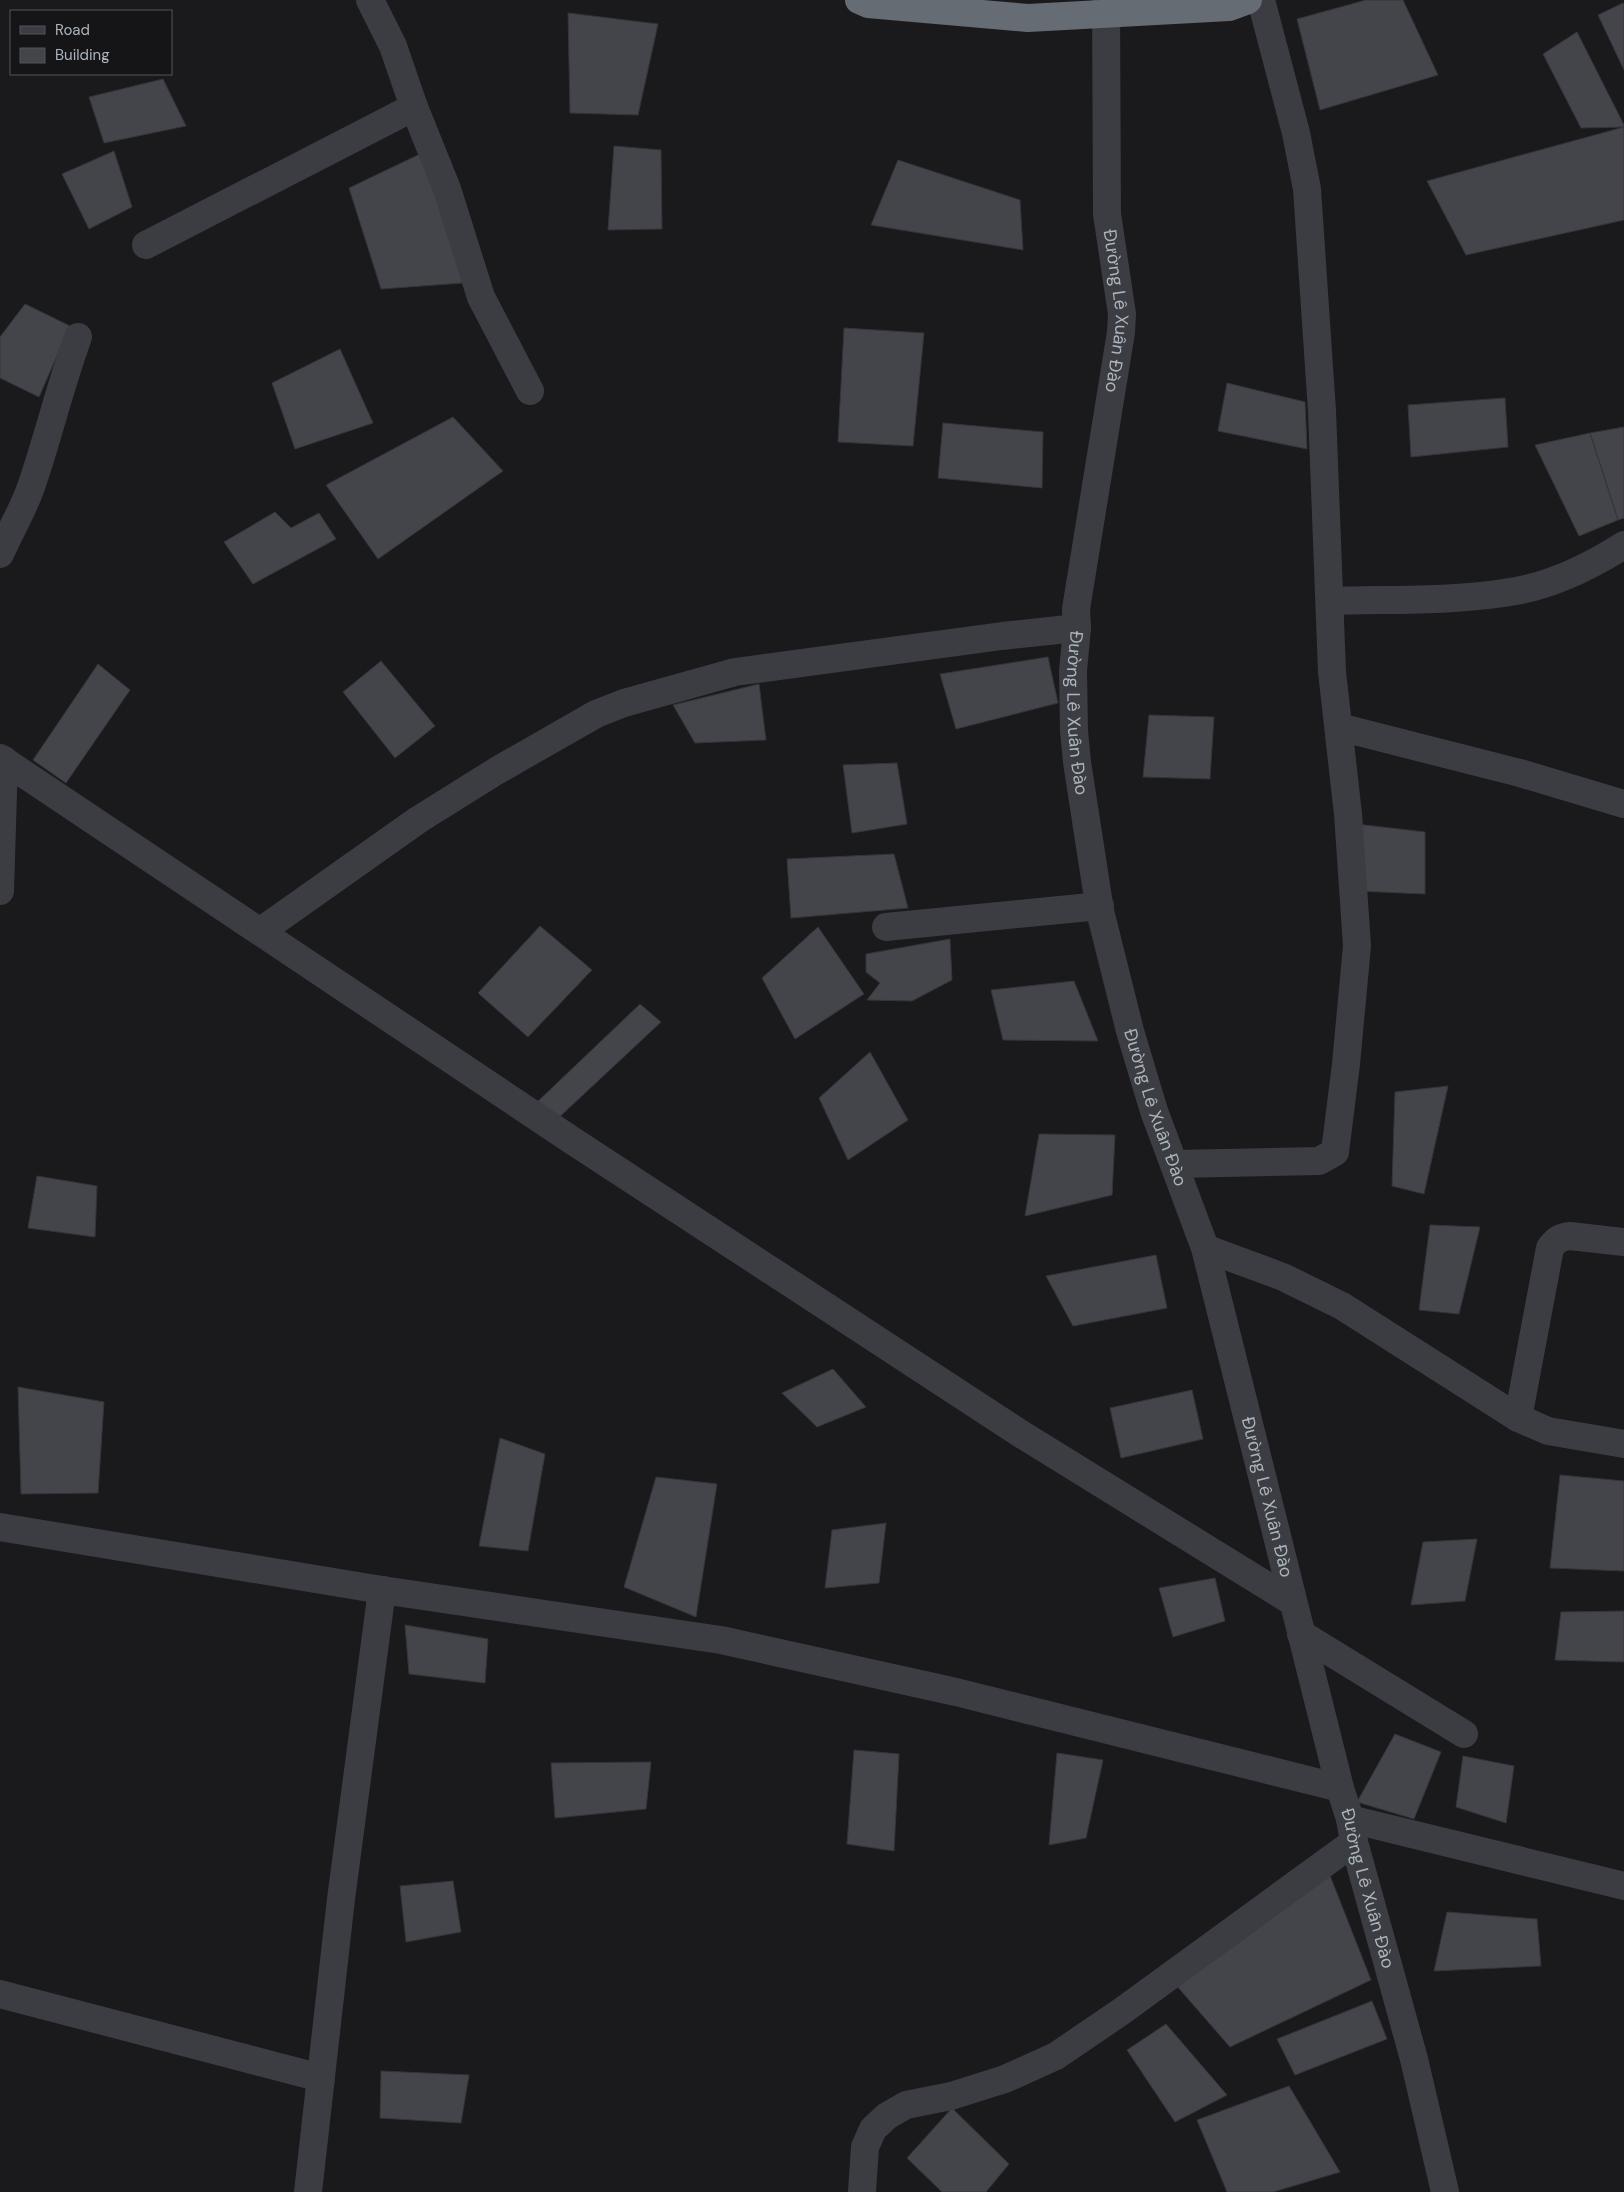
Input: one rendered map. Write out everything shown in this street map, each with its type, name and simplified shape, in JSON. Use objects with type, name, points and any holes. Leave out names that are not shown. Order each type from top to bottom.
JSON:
[{"type":"highway","points":[[859,0],[868,4],[1028,18],[1107,7],[1229,7],[1248,0]]},
{"type":"street","points":[[370,0],[393,46],[414,106],[447,189],[481,297],[530,391]]},
{"type":"street","points":[[1174,1164],[1319,1161],[1335,1152],[1346,1064],[1357,946],[1348,814],[1332,672],[1322,411],[1307,189],[1296,132],[1261,0]]},
{"type":"street","name":"Đường Lê Xuân Đào","points":[[1107,7],[1107,214],[1122,314],[1121,332],[1076,609],[1077,628],[1072,671],[1077,762],[1100,906],[1130,1030],[1154,1111],[1204,1248],[1340,1788],[1414,2059],[1445,2192]]},
{"type":"street","points":[[146,245],[414,106]]},
{"type":"street","points":[[0,554],[30,489],[78,337]]},
{"type":"street","points":[[1330,602],[1459,597],[1516,591],[1557,580],[1598,562],[1624,545]]},
{"type":"street","points":[[261,932],[426,815],[498,770],[596,714],[624,703],[734,672],[992,637],[1077,628]]},
{"type":"street","points":[[1339,728],[1520,773],[1624,804]]},
{"type":"street","points":[[2,759],[573,1141],[1021,1434],[1293,1602]]},
{"type":"street","points":[[0,891],[2,759]]},
{"type":"street","points":[[886,927],[1100,906]]},
{"type":"street","points":[[1518,1418],[1550,1248],[1555,1241],[1562,1237],[1570,1236],[1624,1242]]},
{"type":"street","points":[[1204,1248],[1284,1277],[1342,1306],[1398,1344],[1518,1418],[1548,1431],[1624,1444]]},
{"type":"street","points":[[0,1527],[382,1590],[721,1640],[956,1692],[1340,1788]]},
{"type":"street","points":[[308,2192],[340,1909],[382,1590]]},
{"type":"street","points":[[1302,1634],[1464,1734]]},
{"type":"street","points":[[862,2192],[865,2147],[873,2129],[887,2116],[906,2105],[952,2096],[1005,2079],[1056,2056],[1122,2011],[1352,1831],[1624,1886]]},
{"type":"street","points":[[0,1994],[320,2078]]},
{"type":"building","points":[[1366,0],[1403,0],[1438,75],[1320,110],[1297,19]]},
{"type":"building","points":[[1624,4],[1624,70],[1598,15]]},
{"type":"building","points":[[568,13],[658,24],[638,115],[570,113]]},
{"type":"building","points":[[1577,32],[1624,127],[1581,128],[1543,54]]},
{"type":"building","points":[[163,79],[186,126],[104,143],[89,97]]},
{"type":"building","points":[[1624,127],[1624,220],[1466,255],[1427,181]]},
{"type":"building","points":[[614,146],[661,150],[662,229],[608,230]]},
{"type":"building","points":[[114,151],[132,207],[89,229],[62,174]]},
{"type":"building","points":[[420,154],[476,282],[381,289],[349,188]]},
{"type":"building","points":[[898,160],[1020,200],[1023,250],[871,225]]},
{"type":"building","points":[[25,304],[70,326],[39,397],[0,378],[0,337]]},
{"type":"building","points":[[844,328],[924,333],[913,446],[838,442]]},
{"type":"building","points":[[340,349],[373,423],[295,449],[272,383]]},
{"type":"building","points":[[1227,383],[1305,402],[1307,449],[1218,431]]},
{"type":"building","points":[[1505,398],[1508,447],[1411,457],[1408,405]]},
{"type":"building","points":[[453,417],[503,471],[378,559],[326,485]]},
{"type":"building","points":[[943,423],[1043,432],[1042,488],[938,478]]},
{"type":"building","points":[[1624,427],[1624,518],[1618,520],[1590,433]]},
{"type":"building","points":[[1590,433],[1618,520],[1579,536],[1535,445]]},
{"type":"building","points":[[275,512],[291,528],[319,513],[336,539],[253,584],[224,542]]},
{"type":"building","points":[[1048,657],[1058,703],[956,729],[940,674]]},
{"type":"building","points":[[381,661],[435,726],[395,758],[343,692]]},
{"type":"building","points":[[98,664],[130,690],[66,783],[33,760]]},
{"type":"building","points":[[759,684],[766,740],[695,743],[673,705]]},
{"type":"building","points":[[1149,715],[1214,717],[1210,779],[1143,777]]},
{"type":"building","points":[[897,763],[907,824],[852,833],[843,765]]},
{"type":"building","points":[[1356,824],[1425,832],[1425,894],[1358,891]]},
{"type":"building","points":[[894,854],[908,908],[791,918],[787,859]]},
{"type":"building","points":[[540,926],[592,970],[528,1037],[478,993]]},
{"type":"building","points":[[818,927],[864,994],[795,1039],[762,978]]},
{"type":"building","points":[[950,939],[952,980],[912,1001],[867,1000],[880,983],[866,972],[866,954]]},
{"type":"building","points":[[1074,981],[1098,1041],[1003,1040],[991,990]]},
{"type":"building","points":[[640,1004],[661,1022],[554,1122],[534,1105]]},
{"type":"building","points":[[870,1052],[908,1120],[848,1160],[819,1098]]},
{"type":"building","points":[[1448,1086],[1424,1194],[1392,1186],[1395,1092]]},
{"type":"building","points":[[1039,1134],[1115,1135],[1112,1195],[1025,1216]]},
{"type":"building","points":[[37,1176],[97,1186],[95,1237],[28,1228]]},
{"type":"building","points":[[1430,1225],[1480,1227],[1459,1314],[1419,1310]]},
{"type":"building","points":[[1156,1255],[1167,1308],[1073,1326],[1046,1276]]},
{"type":"building","points":[[833,1369],[866,1407],[817,1427],[782,1393]]},
{"type":"building","points":[[18,1387],[104,1402],[98,1493],[21,1494]]},
{"type":"building","points":[[1192,1390],[1203,1439],[1121,1458],[1110,1408]]},
{"type":"building","points":[[500,1438],[545,1454],[528,1551],[479,1546]]},
{"type":"building","points":[[1560,1475],[1624,1481],[1624,1571],[1550,1568]]},
{"type":"building","points":[[656,1477],[717,1484],[696,1617],[624,1587]]},
{"type":"building","points":[[886,1523],[879,1583],[825,1588],[832,1530]]},
{"type":"building","points":[[1477,1539],[1465,1601],[1411,1605],[1423,1542]]},
{"type":"building","points":[[1215,1578],[1225,1621],[1173,1637],[1159,1588]]},
{"type":"building","points":[[1624,1611],[1624,1662],[1555,1660],[1561,1612]]},
{"type":"building","points":[[405,1625],[488,1639],[485,1683],[409,1674]]},
{"type":"building","points":[[1395,1734],[1441,1752],[1414,1819],[1357,1802]]},
{"type":"building","points":[[854,1750],[899,1754],[894,1851],[847,1844]]},
{"type":"building","points":[[1057,1753],[1103,1760],[1086,1838],[1049,1845]]},
{"type":"building","points":[[1463,1756],[1514,1766],[1506,1823],[1456,1807]]},
{"type":"building","points":[[651,1762],[646,1809],[555,1818],[551,1763]]},
{"type":"building","points":[[1329,1873],[1371,1980],[1230,2047],[1176,1985]]},
{"type":"building","points":[[453,1881],[461,1932],[406,1942],[400,1886]]},
{"type":"building","points":[[1447,1912],[1537,1919],[1541,1966],[1434,1971]]},
{"type":"building","points":[[1372,2001],[1387,2039],[1295,2075],[1277,2039]]},
{"type":"building","points":[[1166,2024],[1227,2095],[1175,2122],[1127,2050]]},
{"type":"building","points":[[381,2071],[469,2075],[461,2123],[380,2118]]},
{"type":"building","points":[[1289,2086],[1340,2172],[1273,2192],[1227,2192],[1197,2120]]},
{"type":"building","points":[[952,2108],[1009,2164],[986,2192],[942,2192],[907,2158]]}]
